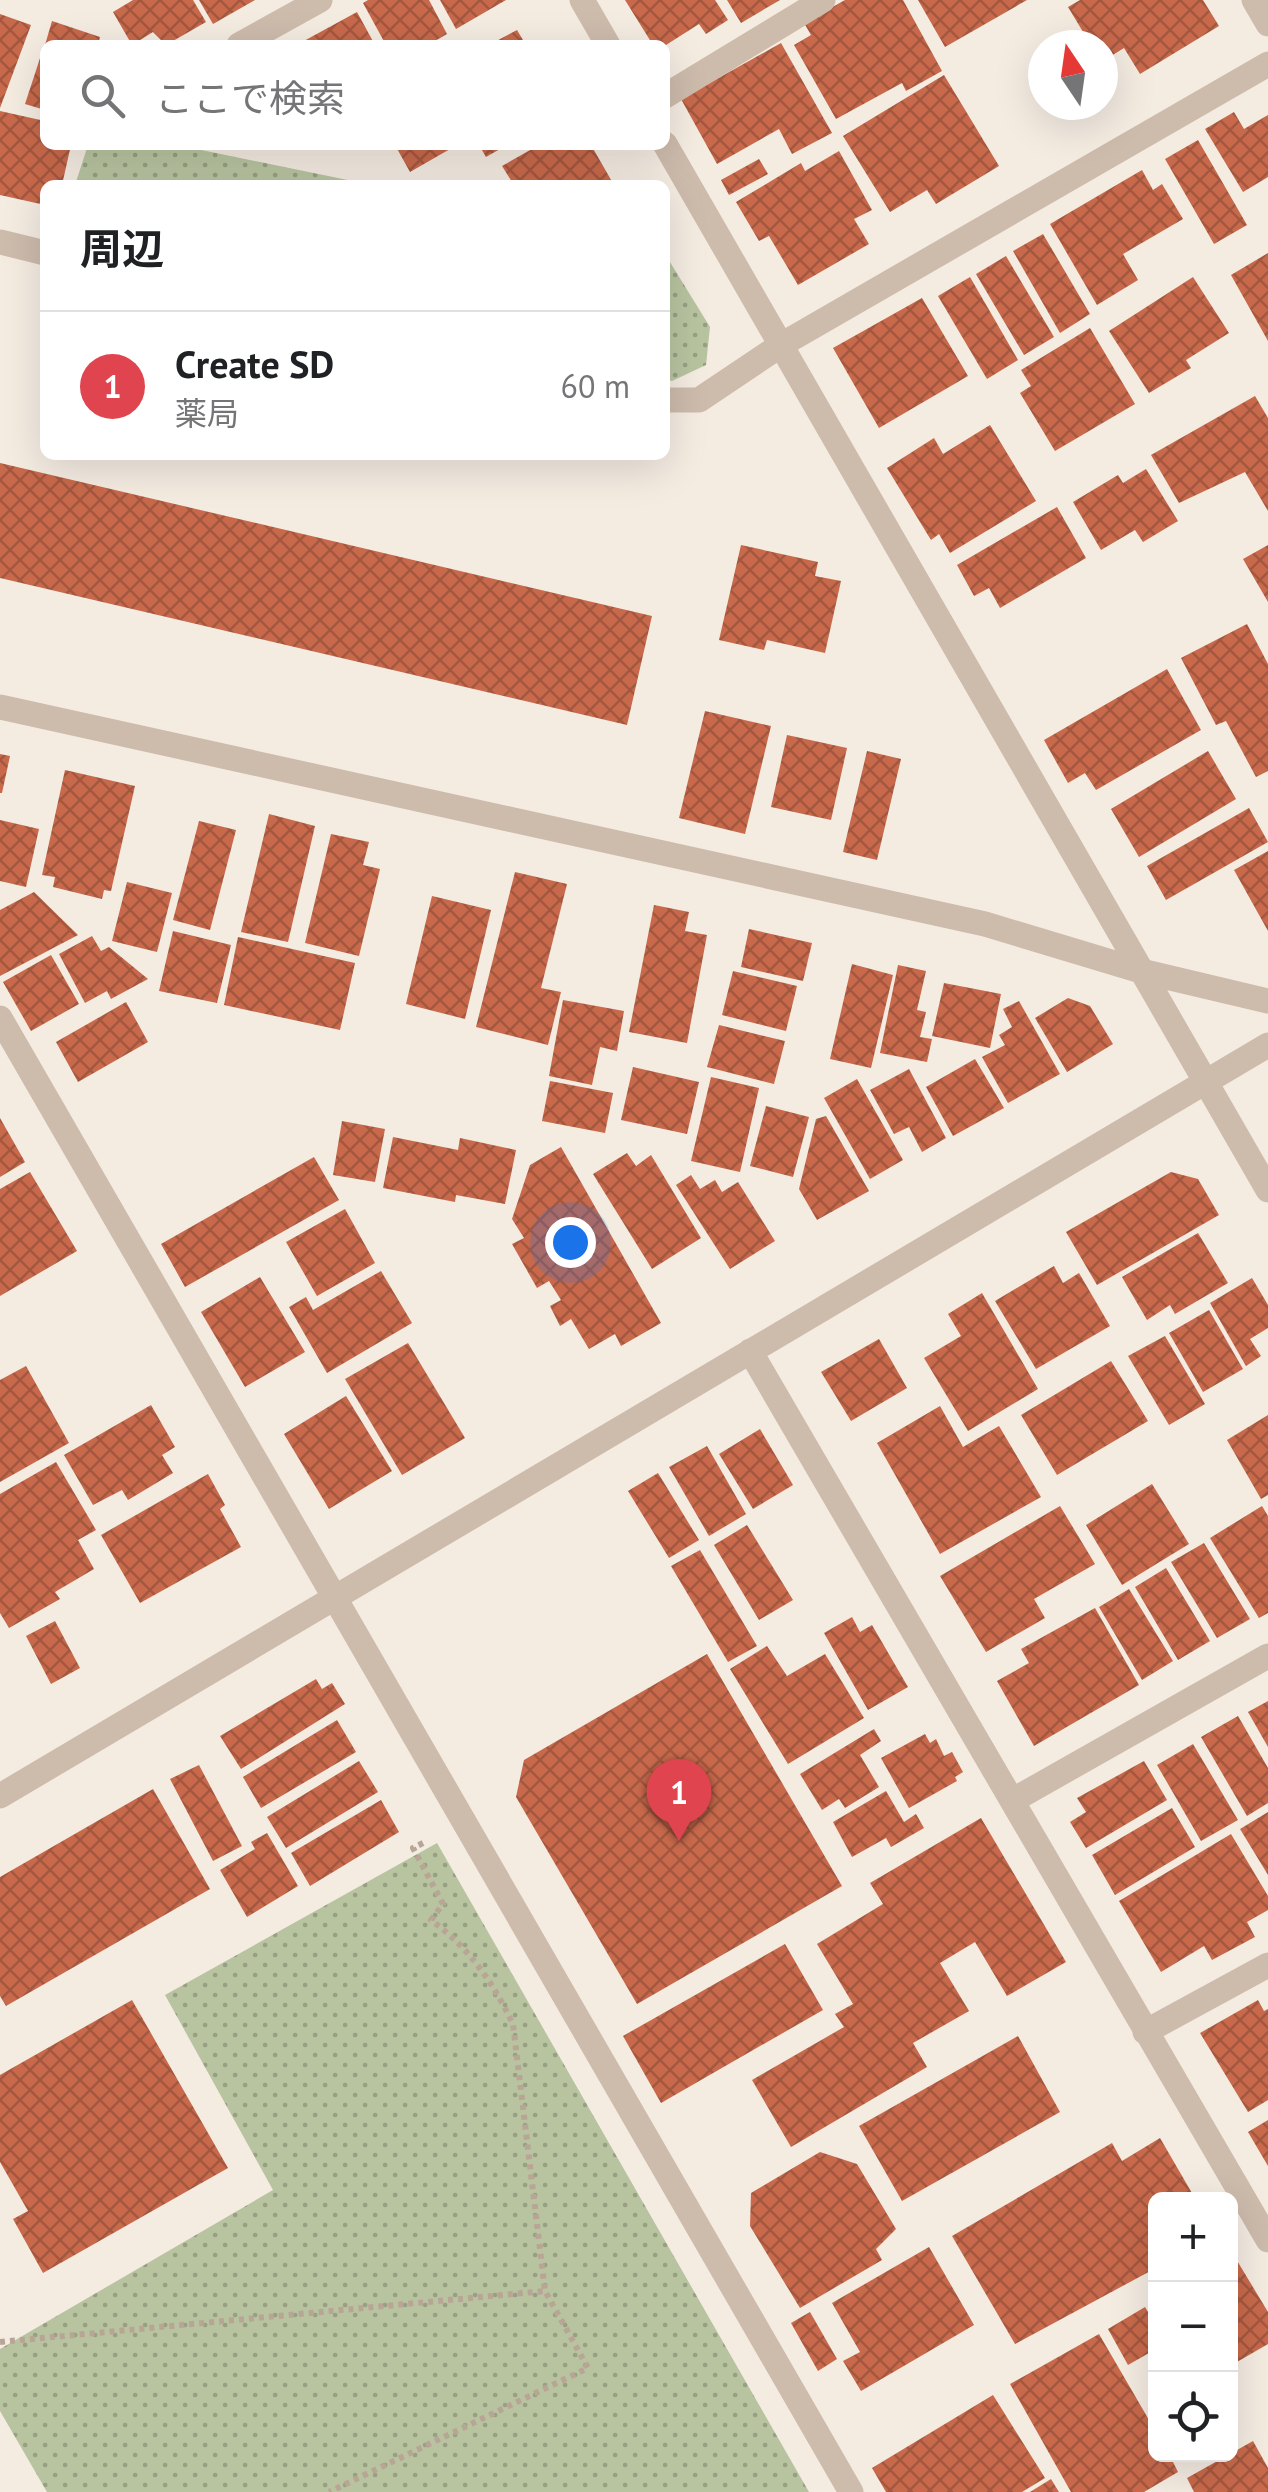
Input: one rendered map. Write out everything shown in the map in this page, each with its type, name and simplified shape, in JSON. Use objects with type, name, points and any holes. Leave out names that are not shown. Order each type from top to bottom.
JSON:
[{"type":"street","points":[[249,40],[320,0]]},
{"type":"street","points":[[582,0],[605,40]]},
{"type":"street","points":[[670,93],[823,0]]},
{"type":"street","points":[[1254,0],[1268,24]]},
{"type":"street","points":[[670,400],[699,400],[781,345],[1268,64]]},
{"type":"street","points":[[668,150],[1268,1190]]},
{"type":"street","points":[[0,242],[40,252]]},
{"type":"street","points":[[0,707],[985,924],[1142,970],[1268,1001]]},
{"type":"street","points":[[0,1018],[331,1599],[851,2492]]},
{"type":"street","points":[[0,1796],[1268,1045]]},
{"type":"street","points":[[750,1352],[1268,2240]]},
{"type":"street","points":[[1014,1799],[1268,1656]]},
{"type":"street","points":[[1145,2032],[1268,1965]]},
{"type":"path","points":[[329,2492],[588,2368],[545,2292],[513,2024],[495,1987],[464,1944],[431,1920],[442,1904],[413,1848],[461,1821]]},
{"type":"path","points":[[0,2342],[545,2292]]},
{"type":"green space","points":[[86,150],[201,150],[348,180],[77,180]]},
{"type":"green space","points":[[670,262],[710,327],[706,365],[672,381]]},
{"type":"green space","points":[[437,1843],[809,2492],[47,2492],[0,2411],[0,2349],[273,2190],[165,1995]]},
{"type":"building","points":[[133,0],[193,0],[206,22],[175,40],[161,40],[153,32],[140,40],[129,40],[113,12]]},
{"type":"building","points":[[199,0],[255,0],[213,24]]},
{"type":"building","points":[[429,0],[447,34],[437,40],[383,40],[363,3]]},
{"type":"building","points":[[440,0],[506,0],[456,29]]},
{"type":"building","points":[[625,0],[715,0],[728,20],[706,34],[699,24],[670,42],[650,40]]},
{"type":"building","points":[[727,0],[780,0],[741,23]]},
{"type":"building","points":[[845,0],[903,0],[942,71],[906,91],[902,83],[836,119],[794,45],[811,35],[804,23]]},
{"type":"building","points":[[918,0],[1027,0],[945,47]]},
{"type":"building","points":[[1080,0],[1203,0],[1219,26],[1140,74],[1124,48],[1118,52],[1118,30],[1082,30],[1068,7]]},
{"type":"building","points":[[357,12],[372,40],[306,40]]},
{"type":"building","points":[[0,14],[31,25],[0,108]]},
{"type":"building","points":[[52,21],[100,37],[99,40],[46,40]]},
{"type":"building","points":[[517,30],[523,40],[498,40]]},
{"type":"building","points":[[781,43],[832,133],[792,154],[779,129],[717,164],[681,99]]},
{"type":"building","points":[[40,58],[40,108],[25,104]]},
{"type":"building","points":[[944,75],[999,166],[936,204],[927,190],[890,212],[843,136]]},
{"type":"building","points":[[0,111],[40,120],[40,150],[70,150],[63,180],[40,180],[40,204],[0,195]]},
{"type":"building","points":[[1234,112],[1244,129],[1268,115],[1268,177],[1243,192],[1205,129]]},
{"type":"building","points":[[1198,140],[1247,225],[1214,244],[1165,159]]},
{"type":"building","points":[[398,150],[448,150],[410,172]]},
{"type":"building","points":[[530,150],[594,150],[611,180],[511,180],[502,166]]},
{"type":"building","points":[[839,151],[872,210],[854,219],[869,244],[798,285],[769,236],[759,241],[736,202],[801,163],[805,171]]},
{"type":"building","points":[[759,159],[768,174],[729,195],[721,180]]},
{"type":"building","points":[[1142,170],[1153,190],[1162,184],[1183,219],[1123,254],[1138,280],[1097,305],[1050,224]]},
{"type":"building","points":[[1043,234],[1090,314],[1060,333],[1013,251]]},
{"type":"building","points":[[1268,253],[1268,341],[1231,275]]},
{"type":"building","points":[[1006,256],[1054,337],[1024,355],[976,274]]},
{"type":"building","points":[[970,277],[1018,360],[987,379],[938,296]]},
{"type":"building","points":[[1193,277],[1229,333],[1186,360],[1191,368],[1149,393],[1109,331]]},
{"type":"building","points":[[922,298],[968,376],[879,428],[833,348]]},
{"type":"building","points":[[1090,328],[1135,404],[1055,451],[1020,393],[1031,386],[1021,370]]},
{"type":"building","points":[[1255,396],[1268,418],[1268,511],[1245,472],[1179,503],[1151,455]]},
{"type":"building","points":[[990,425],[1036,501],[950,553],[939,534],[931,540],[887,468],[934,438],[943,454]]},
{"type":"building","points":[[0,463],[652,616],[627,725],[0,578]]},
{"type":"building","points":[[1146,469],[1178,521],[1143,542],[1135,530],[1101,550],[1073,502],[1118,475],[1123,483]]},
{"type":"building","points":[[1057,507],[1086,558],[1000,608],[989,588],[974,596],[957,565]]},
{"type":"building","points":[[741,545],[818,562],[815,576],[841,581],[825,653],[767,640],[764,650],[719,640]]},
{"type":"building","points":[[1268,545],[1268,602],[1243,559]]},
{"type":"building","points":[[1247,624],[1268,664],[1268,771],[1256,777],[1226,721],[1216,725],[1181,658]]},
{"type":"building","points":[[1167,669],[1201,730],[1096,790],[1085,773],[1068,783],[1044,740]]},
{"type":"building","points":[[705,711],[771,726],[745,834],[679,818]]},
{"type":"building","points":[[787,735],[847,748],[831,820],[771,807]]},
{"type":"building","points":[[867,751],[901,759],[877,860],[843,852]]},
{"type":"building","points":[[1208,751],[1236,799],[1139,857],[1111,809]]},
{"type":"building","points":[[0,754],[10,756],[2,793],[0,793]]},
{"type":"building","points":[[65,770],[135,786],[111,891],[104,890],[102,899],[53,887],[55,877],[42,875]]},
{"type":"building","points":[[1249,808],[1268,842],[1166,900],[1147,866]]},
{"type":"building","points":[[269,814],[315,826],[288,942],[241,932]]},
{"type":"building","points":[[0,820],[39,829],[26,887],[0,881]]},
{"type":"building","points":[[199,821],[236,830],[210,930],[173,920]]},
{"type":"building","points":[[331,834],[369,842],[363,865],[380,869],[359,956],[305,943]]},
{"type":"building","points":[[1268,851],[1268,931],[1234,870]]},
{"type":"building","points":[[515,872],[567,884],[541,988],[561,992],[548,1045],[476,1027]]},
{"type":"building","points":[[127,882],[172,893],[157,952],[112,941]]},
{"type":"building","points":[[34,892],[78,935],[0,976],[0,910]]},
{"type":"building","points":[[432,896],[491,910],[465,1019],[406,1004]]},
{"type":"building","points":[[654,905],[689,912],[685,931],[707,935],[687,1043],[629,1032]]},
{"type":"building","points":[[749,929],[812,943],[803,981],[741,967]]},
{"type":"building","points":[[173,931],[231,945],[217,1003],[159,991]]},
{"type":"building","points":[[92,936],[101,951],[109,947],[148,979],[111,999],[107,991],[85,1003],[59,954]]},
{"type":"building","points":[[238,937],[355,963],[340,1030],[224,1005]]},
{"type":"building","points":[[51,955],[79,1004],[31,1031],[3,982]]},
{"type":"building","points":[[852,964],[893,975],[871,1068],[830,1059]]},
{"type":"building","points":[[898,965],[926,971],[917,1010],[926,1012],[920,1037],[932,1039],[927,1062],[880,1053]]},
{"type":"building","points":[[733,971],[797,986],[786,1031],[722,1015]]},
{"type":"building","points":[[944,983],[1001,994],[990,1048],[932,1036]]},
{"type":"building","points":[[1068,998],[1090,1006],[1113,1044],[1067,1072],[1035,1018]]},
{"type":"building","points":[[563,1000],[624,1011],[617,1051],[600,1047],[592,1085],[549,1076]]},
{"type":"building","points":[[1019,1001],[1060,1074],[1008,1103],[982,1057],[1005,1045],[999,1035],[1012,1027],[1003,1009]]},
{"type":"building","points":[[126,1002],[148,1042],[78,1082],[56,1042]]},
{"type":"building","points":[[719,1025],[785,1041],[774,1084],[707,1067]]},
{"type":"building","points":[[975,1059],[1004,1108],[953,1136],[926,1087]]},
{"type":"building","points":[[633,1067],[699,1082],[687,1134],[621,1120]]},
{"type":"building","points":[[909,1069],[946,1138],[922,1152],[909,1127],[894,1134],[870,1090]]},
{"type":"building","points":[[711,1077],[759,1088],[740,1172],[691,1161]]},
{"type":"building","points":[[857,1079],[903,1160],[870,1179],[824,1098]]},
{"type":"building","points":[[550,1081],[613,1093],[605,1133],[542,1121]]},
{"type":"building","points":[[766,1106],[809,1117],[793,1177],[750,1166]]},
{"type":"building","points":[[826,1116],[869,1191],[817,1220],[799,1189],[816,1119]]},
{"type":"building","points":[[0,1118],[25,1162],[0,1177]]},
{"type":"building","points":[[342,1121],[385,1129],[375,1182],[333,1175]]},
{"type":"building","points":[[393,1137],[458,1150],[460,1138],[516,1150],[505,1204],[456,1195],[455,1202],[383,1188]]},
{"type":"building","points":[[561,1147],[661,1323],[621,1346],[615,1334],[589,1349],[571,1319],[560,1326],[550,1306],[561,1300],[549,1281],[537,1288],[512,1244],[524,1238],[512,1219],[530,1165]]},
{"type":"building","points":[[627,1153],[636,1166],[651,1155],[701,1238],[652,1269],[593,1174]]},
{"type":"building","points":[[314,1157],[339,1200],[185,1287],[161,1244]]},
{"type":"building","points":[[30,1172],[77,1251],[0,1296],[0,1189]]},
{"type":"building","points":[[1171,1172],[1198,1179],[1219,1215],[1097,1285],[1066,1232]]},
{"type":"building","points":[[691,1175],[700,1189],[715,1180],[722,1192],[738,1182],[775,1241],[730,1269],[676,1185]]},
{"type":"building","points":[[345,1209],[375,1263],[317,1296],[286,1242]]},
{"type":"building","points":[[1198,1233],[1228,1283],[1175,1314],[1170,1305],[1147,1320],[1122,1277]]},
{"type":"building","points":[[1054,1266],[1063,1283],[1079,1273],[1110,1326],[1036,1369],[995,1301]]},
{"type":"building","points":[[381,1271],[412,1323],[327,1373],[289,1307],[306,1297],[313,1310]]},
{"type":"building","points":[[260,1277],[305,1352],[245,1387],[201,1312]]},
{"type":"building","points":[[1252,1278],[1268,1305],[1268,1328],[1250,1339],[1261,1356],[1246,1366],[1210,1303]]},
{"type":"building","points":[[982,1293],[1038,1389],[968,1431],[924,1358],[961,1336],[948,1314]]},
{"type":"building","points":[[1209,1310],[1243,1369],[1203,1392],[1169,1333]]},
{"type":"building","points":[[1165,1336],[1205,1404],[1169,1425],[1128,1356]]},
{"type":"building","points":[[879,1339],[907,1388],[851,1421],[821,1372]]},
{"type":"building","points":[[408,1343],[465,1438],[402,1475],[345,1379]]},
{"type":"building","points":[[1111,1361],[1148,1421],[1057,1475],[1021,1415]]},
{"type":"building","points":[[26,1366],[69,1443],[0,1482],[0,1380]]},
{"type":"building","points":[[346,1396],[392,1471],[329,1509],[284,1434]]},
{"type":"building","points":[[151,1405],[175,1447],[162,1455],[173,1473],[128,1500],[122,1490],[93,1505],[64,1455]]},
{"type":"building","points":[[940,1406],[963,1447],[999,1426],[1041,1497],[940,1554],[877,1443]]},
{"type":"building","points":[[1268,1415],[1268,1495],[1261,1499],[1227,1440]]},
{"type":"building","points":[[760,1429],[793,1485],[753,1509],[719,1454]]},
{"type":"building","points":[[707,1446],[746,1514],[709,1536],[669,1467]]},
{"type":"building","points":[[56,1462],[96,1530],[78,1540],[94,1569],[55,1592],[60,1599],[9,1628],[0,1613],[0,1494]]},
{"type":"building","points":[[658,1473],[699,1540],[669,1558],[628,1491]]},
{"type":"building","points":[[208,1474],[225,1505],[220,1509],[241,1547],[140,1603],[101,1535]]},
{"type":"building","points":[[1152,1484],[1189,1544],[1122,1585],[1086,1525]]},
{"type":"building","points":[[1060,1506],[1095,1564],[1034,1599],[1045,1618],[986,1652],[940,1576]]},
{"type":"building","points":[[1262,1506],[1268,1516],[1268,1613],[1259,1618],[1210,1538]]},
{"type":"building","points":[[747,1525],[793,1600],[759,1620],[714,1545]]},
{"type":"building","points":[[1204,1543],[1250,1619],[1217,1638],[1171,1562]]},
{"type":"building","points":[[700,1550],[757,1646],[728,1662],[671,1566]]},
{"type":"building","points":[[1166,1568],[1210,1641],[1178,1660],[1135,1587]]},
{"type":"building","points":[[1129,1589],[1173,1661],[1142,1680],[1099,1607]]},
{"type":"building","points":[[1095,1608],[1139,1685],[1034,1746],[997,1681],[1029,1663],[1021,1649]]},
{"type":"building","points":[[852,1617],[860,1632],[872,1625],[908,1687],[868,1710],[824,1633]]},
{"type":"building","points":[[55,1621],[80,1668],[51,1684],[26,1636]]},
{"type":"building","points":[[767,1646],[787,1676],[825,1654],[864,1718],[788,1764],[730,1669]]},
{"type":"building","points":[[707,1654],[842,1886],[637,2004],[516,1797],[524,1760]]},
{"type":"building","points":[[316,1679],[322,1689],[332,1683],[345,1704],[241,1769],[220,1736]]},
{"type":"building","points":[[1268,1701],[1268,1747],[1248,1712]]},
{"type":"building","points":[[1238,1716],[1268,1768],[1268,1803],[1247,1816],[1201,1737]]},
{"type":"building","points":[[337,1720],[356,1752],[261,1808],[243,1777]]},
{"type":"building","points":[[874,1729],[881,1741],[860,1755],[879,1787],[845,1808],[839,1799],[822,1810],[800,1774]]},
{"type":"building","points":[[925,1734],[930,1743],[936,1739],[944,1756],[952,1752],[963,1772],[955,1777],[957,1781],[909,1808],[881,1758]]},
{"type":"building","points":[[1193,1744],[1238,1820],[1201,1841],[1157,1765]]},
{"type":"building","points":[[359,1761],[378,1792],[286,1848],[267,1817]]},
{"type":"building","points":[[1144,1761],[1167,1800],[1086,1848],[1070,1822],[1086,1812],[1077,1798]]},
{"type":"building","points":[[199,1765],[242,1846],[213,1861],[170,1779]]},
{"type":"building","points":[[153,1789],[210,1889],[6,2006],[0,1996],[0,1877]]},
{"type":"building","points":[[886,1791],[904,1822],[916,1814],[924,1828],[891,1847],[886,1838],[852,1857],[833,1822]]},
{"type":"building","points":[[381,1800],[399,1832],[310,1886],[291,1853]]},
{"type":"building","points":[[1172,1808],[1195,1847],[1115,1895],[1092,1855]]},
{"type":"building","points":[[1268,1812],[1268,1875],[1240,1829]]},
{"type":"building","points":[[981,1818],[1066,1962],[1007,1996],[975,1942],[940,1963],[969,2011],[913,2043],[927,2067],[791,2147],[752,2080],[844,2027],[835,2014],[853,2004],[817,1944],[883,1904],[870,1883]]},
{"type":"building","points":[[267,1833],[298,1886],[247,1917],[220,1870],[255,1849],[251,1842]]},
{"type":"building","points":[[1231,1834],[1268,1896],[1268,1910],[1247,1922],[1255,1937],[1212,1960],[1204,1946],[1161,1972],[1119,1901]]},
{"type":"building","points":[[785,1944],[823,2010],[661,2103],[623,2036]]},
{"type":"building","points":[[132,2000],[228,2168],[43,2273],[13,2219],[28,2211],[0,2162],[0,2075]]},
{"type":"building","points":[[1258,2000],[1264,2011],[1268,2009],[1268,2100],[1248,2112],[1200,2033]]},
{"type":"building","points":[[1018,2036],[1060,2112],[902,2201],[859,2126]]},
{"type":"building","points":[[1268,2120],[1268,2166],[1248,2132]]},
{"type":"building","points":[[1160,2138],[1191,2192],[1148,2192],[1148,2272],[1015,2344],[952,2236],[1112,2143],[1122,2161]]},
{"type":"building","points":[[820,2152],[857,2164],[896,2229],[876,2249],[882,2260],[800,2308],[750,2226],[751,2193]]},
{"type":"building","points":[[929,2247],[974,2325],[861,2391],[843,2361],[860,2352],[832,2303]]},
{"type":"building","points":[[1238,2262],[1268,2312],[1268,2344],[1238,2361]]},
{"type":"building","points":[[1145,2307],[1148,2354],[1128,2365],[1108,2329]]},
{"type":"building","points":[[810,2312],[837,2359],[818,2371],[791,2323]]},
{"type":"building","points":[[1099,2334],[1148,2418],[1148,2462],[1173,2462],[1178,2472],[1144,2492],[1071,2492],[1010,2384]]},
{"type":"building","points":[[993,2395],[1045,2478],[1022,2492],[886,2492],[872,2468]]},
{"type":"building","points":[[1253,2441],[1268,2468],[1268,2492],[1194,2492],[1187,2478],[1216,2462],[1238,2462],[1238,2449]]},
{"type":"building","points":[[1051,2479],[1059,2492],[1030,2492]]},
{"type":"place","name":"Create SD","points":[[679,1841]]}]
